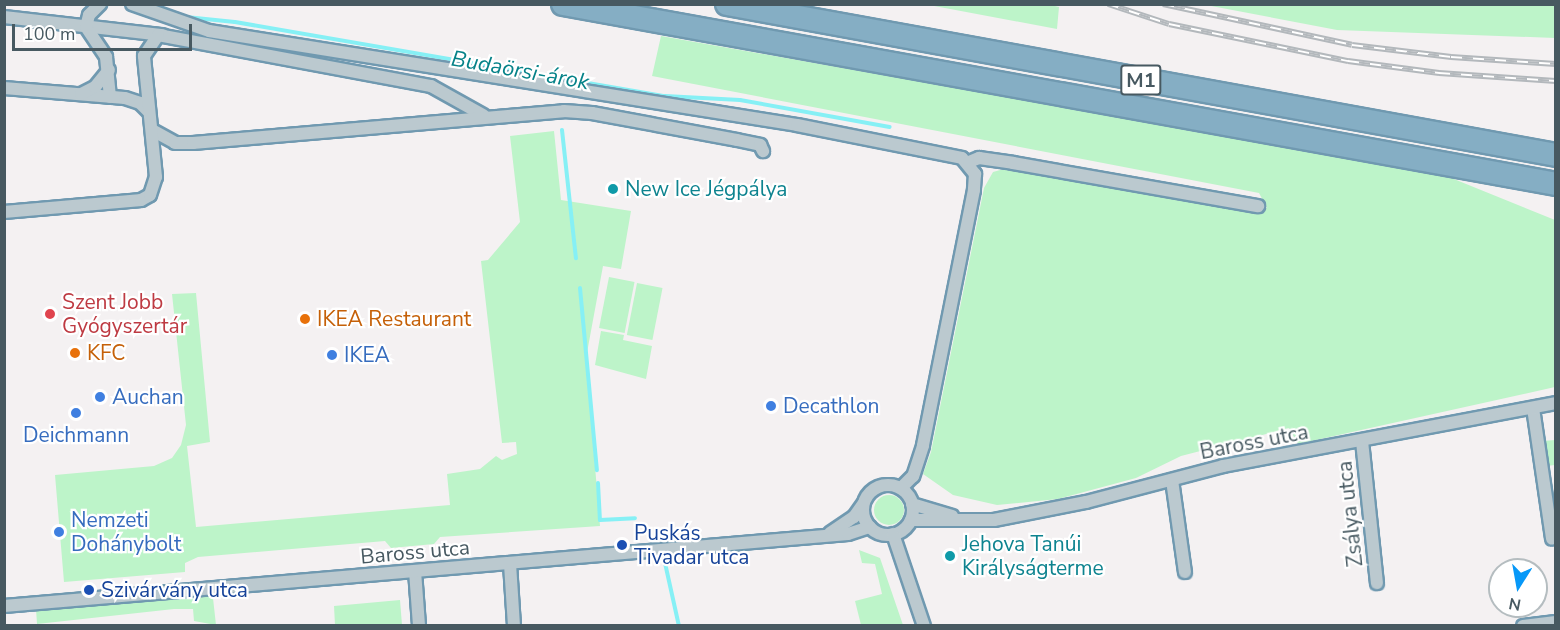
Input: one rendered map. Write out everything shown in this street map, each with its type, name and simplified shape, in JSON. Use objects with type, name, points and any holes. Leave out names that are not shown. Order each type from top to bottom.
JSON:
[{"type":"highway","name":"M1","points":[[563,4],[1556,184]]},
{"type":"highway","name":"M1","points":[[727,4],[1556,155]]},
{"type":"street","points":[[100,4],[89,15],[86,27],[103,51],[109,70],[110,97]]},
{"type":"street","points":[[132,4],[209,31],[797,125],[954,154],[969,162],[975,174],[974,190],[923,446],[913,476],[901,488]]},
{"type":"street","points":[[4,17],[158,35],[431,86],[487,116]]},
{"type":"street","points":[[158,35],[209,31]]},
{"type":"street","points":[[4,212],[141,200],[155,187],[155,164],[144,56],[158,35]]},
{"type":"street","points":[[81,94],[95,87],[109,70]]},
{"type":"street","points":[[4,88],[134,100],[148,111]]},
{"type":"street","points":[[152,130],[175,142],[487,116],[592,113],[760,145],[763,151]]},
{"type":"street","points":[[155,164],[175,142]]},
{"type":"street","points":[[969,162],[979,158],[1013,162],[1258,206]]},
{"type":"street","name":"Baross utca","points":[[911,520],[994,520],[1173,480],[1223,466],[1556,403]]},
{"type":"street","points":[[1533,408],[1552,538]]},
{"type":"street","name":"Zsálya utca","points":[[1362,441],[1377,583]]},
{"type":"street","points":[[1173,480],[1185,572]]},
{"type":"street","points":[[882,485],[901,488],[912,504],[911,520],[893,534],[870,527],[865,519],[865,500],[882,485]]},
{"type":"street","name":"Baross utca","points":[[828,534],[854,517],[865,500]]},
{"type":"street","name":"Baross utca","points":[[912,504],[962,519]]},
{"type":"street","name":"Baross utca","points":[[4,606],[848,534],[870,527]]},
{"type":"street","points":[[893,534],[924,626]]},
{"type":"street","points":[[510,564],[514,626]]},
{"type":"street","points":[[415,571],[419,626]]},
{"type":"street","points":[[1523,626],[1556,622]]},
{"type":"green space","points":[[929,5],[1051,5],[1059,7],[1057,29]]},
{"type":"green space","points":[[1206,5],[1555,5],[1555,38],[1337,30]]},
{"type":"green space","points":[[661,36],[1439,173],[1555,220],[1555,387],[1298,444],[1289,428],[1181,456],[1136,478],[1058,499],[997,505],[953,495],[923,474],[931,452],[984,188],[993,172],[1011,167],[1267,208],[1259,193],[652,76]]},
{"type":"green space","points":[[554,131],[561,200],[631,211],[621,269],[603,266],[586,358],[600,526],[440,537],[434,544],[391,548],[385,541],[198,557],[185,563],[185,572],[64,582],[55,475],[154,466],[172,458],[181,445],[186,425],[172,294],[196,293],[210,442],[187,446],[196,527],[450,505],[447,474],[480,469],[496,456],[502,460],[517,454],[516,442],[502,443],[481,261],[488,260],[520,222],[510,136]]},
{"type":"green space","points":[[609,277],[635,282],[625,333],[599,328]]},
{"type":"green space","points":[[637,283],[663,288],[652,340],[627,335]]},
{"type":"green space","points":[[601,331],[624,335],[623,340],[652,346],[646,379],[595,365]]},
{"type":"green space","points":[[1555,440],[1555,465],[1546,466],[1543,441]]},
{"type":"green space","points":[[889,495],[895,496],[903,504],[903,516],[895,524],[889,525],[883,524],[875,516],[874,510],[875,504],[883,496]]},
{"type":"green space","points":[[859,550],[880,558],[903,625],[861,625],[855,601],[882,594],[875,564],[862,563]]},
{"type":"green space","points":[[207,595],[213,598],[216,625],[194,621],[193,609],[174,609],[37,624],[36,609]]},
{"type":"green space","points":[[400,600],[402,625],[335,625],[334,606]]},
{"type":"waterway","name":"Budaörsi-árok","points":[[186,17],[235,22],[665,96],[740,100],[890,127]]},
{"type":"waterway","name":"Budaörsi-árok","points":[[562,130],[576,258]]},
{"type":"waterway","name":"Budaörsi-árok","points":[[580,288],[597,470]]},
{"type":"waterway","name":"Budaörsi-árok","points":[[598,483],[600,520],[635,518]]},
{"type":"waterway","name":"Budaörsi-árok","points":[[665,563],[679,626]]},
{"type":"railway","points":[[1108,4],[1169,24],[1348,61],[1439,73],[1556,81]]},
{"type":"railway","points":[[1163,4],[1352,45],[1451,57],[1556,64]]},
{"type":"place","name":"New Ice Jégpálya","points":[[613,189]]},
{"type":"place","name":"Szent Jobb Gyógyszertár","points":[[50,314]]},
{"type":"place","name":"IKEA Restaurant","points":[[305,319]]},
{"type":"place","name":"KFC","points":[[75,353]]},
{"type":"place","name":"IKEA","points":[[332,355]]},
{"type":"place","name":"Auchan","points":[[100,397]]},
{"type":"place","name":"Decathlon","points":[[771,406]]},
{"type":"place","name":"Deichmann","points":[[76,413]]},
{"type":"place","name":"Nemzeti Dohánybolt","points":[[59,532]]},
{"type":"place","name":"Puskás Tivadar utca","points":[[622,545]]},
{"type":"place","name":"Jehova Tanúi Királyságterme","points":[[950,556]]},
{"type":"place","name":"Szivárvány utca","points":[[89,590]]}]
